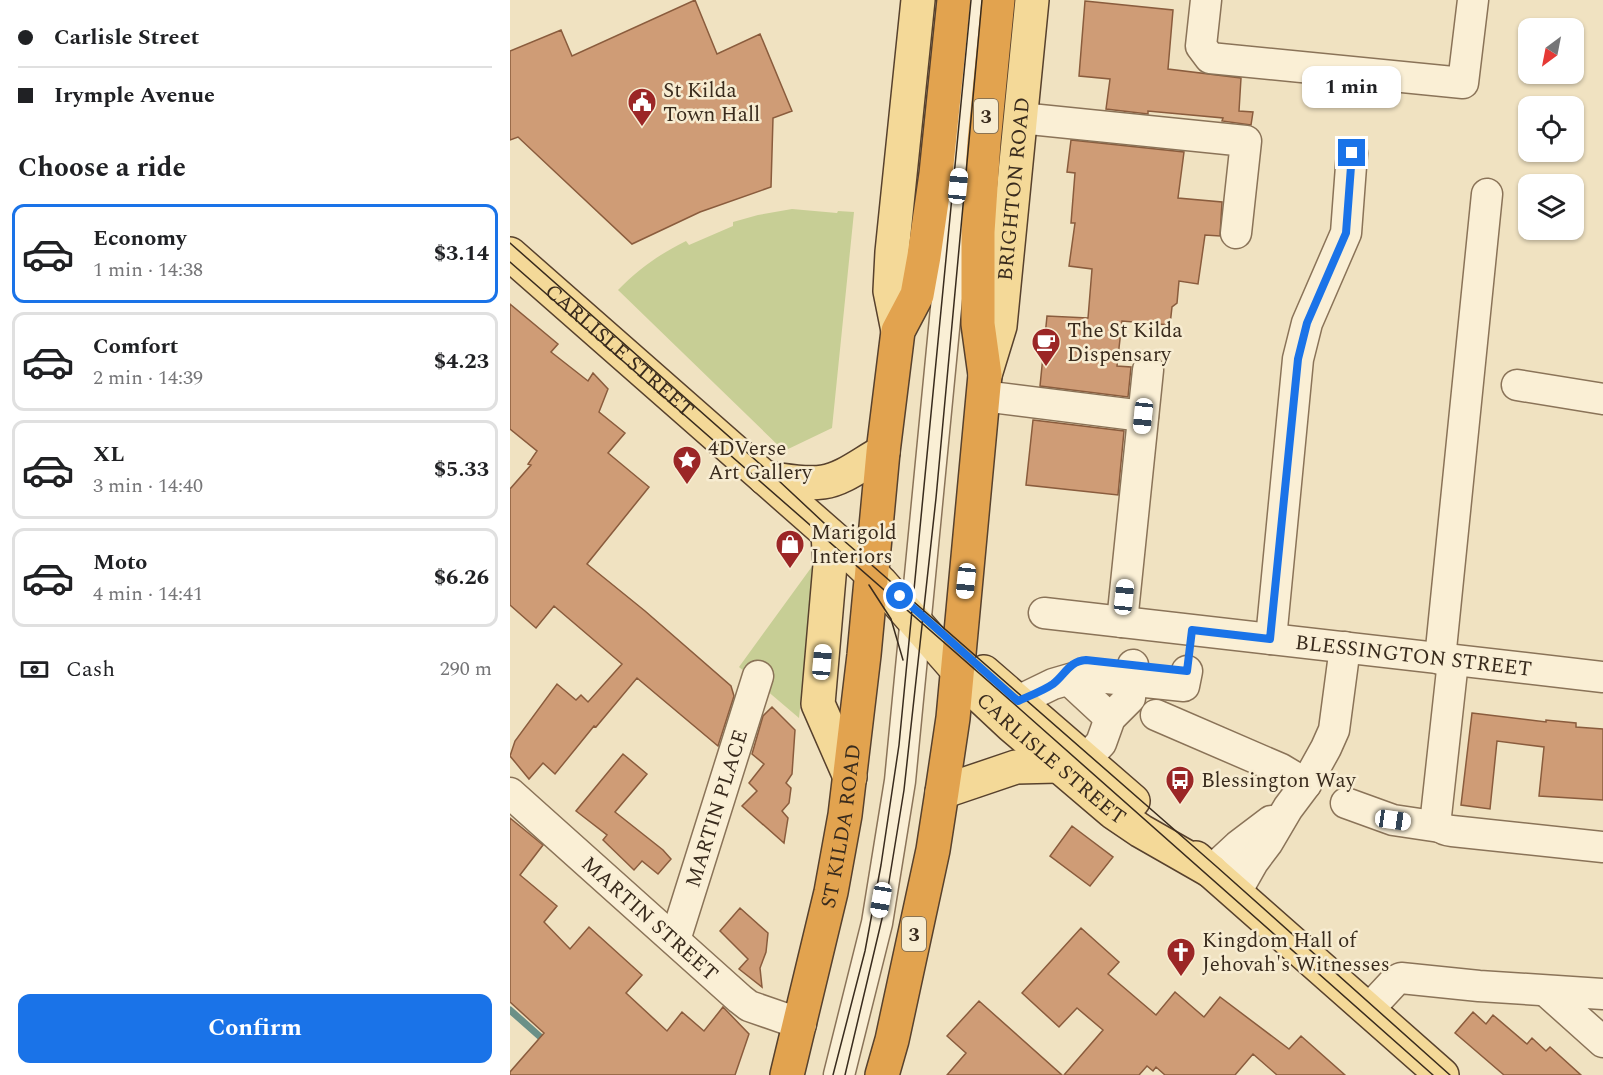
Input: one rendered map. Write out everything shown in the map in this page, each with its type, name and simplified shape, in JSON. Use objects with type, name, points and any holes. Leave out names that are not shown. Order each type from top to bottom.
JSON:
[{"type":"highway","name":"3","points":[[869,571],[898,331],[916,295],[928,234],[954,0]]},
{"type":"highway","name":"BRIGHTON ROAD","points":[[958,660],[984,385],[978,324],[978,232],[998,0]]},
{"type":"highway","name":"ST KILDA ROAD","points":[[787,1075],[831,892],[850,777],[869,571]]},
{"type":"highway","name":"3","points":[[882,1075],[892,1040],[933,850],[958,660]]},
{"type":"main road","points":[[898,331],[890,291],[892,252],[918,0]]},
{"type":"main road","name":"BRIGHTON ROAD","points":[[984,385],[1000,326],[1032,0]]},
{"type":"main road","points":[[901,172],[936,174]]},
{"type":"main road","points":[[978,232],[1015,178]]},
{"type":"main road","name":"CARLISLE STREET","points":[[510,254],[869,571],[958,660],[991,707],[1071,763]]},
{"type":"main road","points":[[765,478],[826,482],[847,473],[882,452]]},
{"type":"main road","points":[[828,534],[830,565],[818,704],[850,777]]},
{"type":"main road","name":"CARLISLE STREET","points":[[958,660],[1018,701],[1071,763],[1128,823],[1211,871],[1442,1075]]},
{"type":"main road","points":[[942,792],[1016,767],[1071,763]]},
{"type":"street","points":[[839,1075],[877,922],[900,781],[976,0]]},
{"type":"street","points":[[1206,0],[1201,46],[1210,58],[1463,83],[1473,0]]},
{"type":"street","points":[[1020,118],[1246,141],[1236,233]]},
{"type":"street","points":[[1270,639],[1298,359],[1307,323],[1346,233],[1352,153]]},
{"type":"street","points":[[1440,827],[1436,816],[1447,660],[1487,194]]},
{"type":"street","points":[[1122,622],[1148,370]]},
{"type":"street","points":[[984,385],[1143,416]]},
{"type":"street","points":[[1517,385],[1603,399]]},
{"type":"street","name":"BLESSINGTON STREET","points":[[1044,613],[1603,677]]},
{"type":"street","points":[[1018,701],[1070,680],[1124,693],[1187,671],[1192,630]]},
{"type":"street","points":[[1236,892],[1288,808],[1306,784],[1326,748],[1334,730],[1345,647]]},
{"type":"street","points":[[1070,680],[1071,665],[1078,660],[1124,693]]},
{"type":"street","name":"MARTIN PLACE","points":[[675,940],[758,676]]},
{"type":"street","points":[[1071,763],[1101,743],[1124,693]]},
{"type":"street","points":[[1156,715],[1281,769],[1306,784]]},
{"type":"street","name":"MARTIN STREET","points":[[510,793],[749,1006],[801,1024]]},
{"type":"street","points":[[1346,803],[1393,820],[1440,827],[1444,830],[1603,847]]},
{"type":"street","points":[[1211,871],[1238,846],[1288,808]]},
{"type":"street","points":[[1368,1010],[1395,981],[1401,978],[1603,994]]},
{"type":"street","points":[[1546,991],[1603,1042]]},
{"type":"green space","points":[[792,209],[837,213],[838,211],[854,212],[832,428],[784,451],[618,290],[650,263],[686,241],[689,245],[733,226],[733,222]]},
{"type":"green space","points":[[816,561],[799,718],[739,667]]},
{"type":"building","name":"St Kilda Town Hall","points":[[695,0],[717,54],[760,34],[792,111],[773,118],[771,187],[700,212],[632,244],[518,137],[510,140],[510,51],[561,30],[572,56]]},
{"type":"building","points":[[1085,1],[1173,10],[1168,69],[1241,78],[1239,111],[1253,112],[1251,125],[1222,121],[1223,118],[1106,109],[1110,79],[1079,76]]},
{"type":"building","points":[[1071,140],[1184,152],[1178,198],[1222,202],[1220,236],[1205,235],[1198,284],[1179,281],[1177,303],[1172,307],[1170,325],[1122,321],[1117,366],[1131,367],[1128,397],[1040,386],[1047,316],[1088,318],[1092,269],[1069,266],[1075,223],[1071,223],[1075,173],[1067,172]]},
{"type":"building","points":[[510,304],[558,344],[551,352],[588,381],[593,373],[608,389],[599,412],[625,433],[608,453],[649,487],[587,564],[731,686],[734,696],[718,746],[637,678],[555,774],[543,763],[529,779],[510,756],[515,741],[557,684],[576,700],[581,695],[588,702],[622,664],[554,606],[536,628],[510,605],[510,489],[531,465],[528,464],[537,451],[510,429]]},
{"type":"building","points":[[1033,420],[1124,431],[1118,495],[1026,485]]},
{"type":"building","points":[[772,707],[795,730],[792,774],[786,783],[791,788],[789,803],[782,811],[788,818],[784,843],[742,806],[757,791],[749,783],[764,764],[752,754],[763,716]]},
{"type":"building","points":[[1472,713],[1546,722],[1546,720],[1576,723],[1576,727],[1603,729],[1603,800],[1539,796],[1544,747],[1497,741],[1490,809],[1461,805]]},
{"type":"building","points":[[623,754],[647,774],[615,812],[671,859],[658,874],[642,861],[634,870],[603,840],[607,835],[576,811]]},
{"type":"building","points":[[510,818],[543,845],[520,875],[557,906],[544,922],[570,949],[589,927],[642,975],[626,993],[667,1031],[682,1012],[704,1031],[723,1007],[749,1034],[735,1075],[510,1075],[510,1072],[544,1033],[510,1002]]},
{"type":"building","points":[[1072,826],[1113,857],[1090,886],[1050,856]]},
{"type":"building","points":[[740,908],[768,933],[766,952],[760,968],[762,987],[739,969],[748,959],[720,931]]},
{"type":"building","points":[[1081,928],[1119,962],[1108,974],[1156,1015],[1175,992],[1204,1017],[1220,997],[1289,1049],[1301,1036],[1345,1075],[1277,1075],[1253,1054],[1235,1075],[1165,1075],[1156,1067],[1153,1071],[1147,1066],[1139,1075],[1064,1075],[1103,1030],[1077,1008],[1059,1027],[1022,993]]},
{"type":"building","points":[[979,1001],[1062,1075],[947,1075],[966,1053],[947,1036]]},
{"type":"building","points":[[1473,1012],[1486,1024],[1493,1015],[1527,1044],[1532,1038],[1546,1051],[1550,1047],[1581,1075],[1504,1075],[1455,1033]]},
{"type":"waterway","points":[[510,1010],[546,1042]]},
{"type":"tram line","points":[[833,1075],[865,951],[899,745],[971,0]]},
{"type":"tram line","points":[[845,1075],[885,906],[904,790],[936,498],[982,0]]},
{"type":"tram line","points":[[510,243],[778,480],[839,537]]},
{"type":"tram line","points":[[510,262],[1433,1075]]},
{"type":"tram line","points":[[834,532],[1217,867],[1450,1075]]},
{"type":"tram line","points":[[869,585],[891,619],[903,660]]},
{"type":"place","name":"St Kilda Town Hall","points":[[642,128]]},
{"type":"place","name":"The St Kilda Dispensary","points":[[1046,368]]},
{"type":"place","name":"4DVerse Art Gallery","points":[[687,486]]},
{"type":"place","name":"Marigold Interiors","points":[[790,570]]},
{"type":"place","name":"Blessington Way","points":[[1180,806]]},
{"type":"place","name":"Kingdom Hall of Jehovah's Witnesses","points":[[1181,978]]},
{"type":"route","points":[[900,596],[1018,701],[1053,684],[1078,660],[1187,671],[1192,630],[1270,639],[1298,359],[1307,323],[1346,233],[1352,153]]}]
